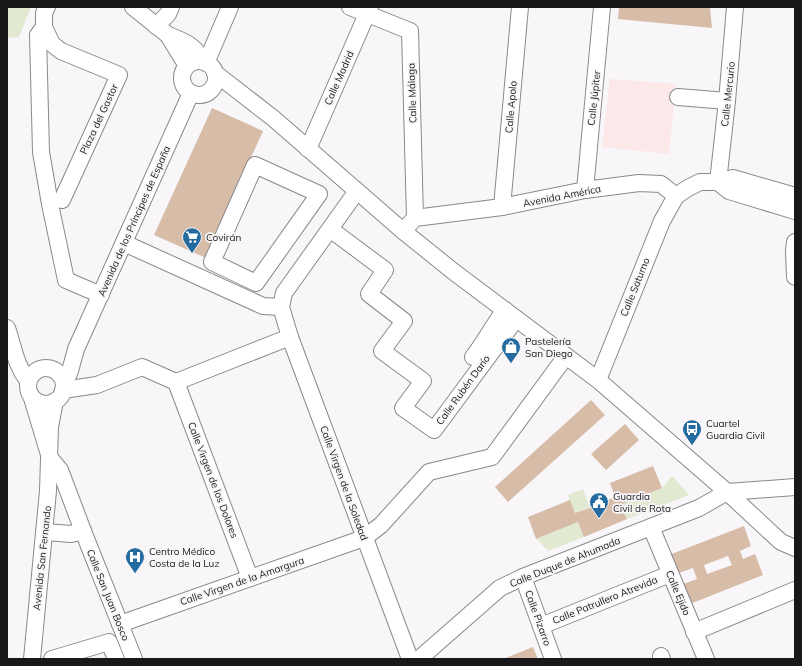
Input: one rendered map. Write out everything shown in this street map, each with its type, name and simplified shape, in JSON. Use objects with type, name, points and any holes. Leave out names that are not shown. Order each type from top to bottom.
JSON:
[{"type":"street","points":[[47,7],[44,13],[44,27],[38,35],[41,152],[51,212],[66,280],[101,295]]},
{"type":"street","points":[[134,7],[202,66],[273,118],[403,232],[598,380],[727,492],[781,542],[795,548]]},
{"type":"street","points":[[162,30],[171,7]]},
{"type":"street","points":[[230,7],[202,66],[182,75],[182,80],[187,90],[191,93],[200,95],[209,92],[250,100]]},
{"type":"street","name":"Calle Málaga","points":[[350,7],[368,10],[410,31],[415,218]]},
{"type":"street","name":"Calle Apolo","points":[[502,207],[520,7]]},
{"type":"street","name":"Calle Júpiter","points":[[584,190],[602,7]]},
{"type":"street","name":"Calle Mercurio","points":[[718,182],[728,101],[736,7]]},
{"type":"street","name":"Calle Madrid","points":[[308,149],[368,10]]},
{"type":"street","name":"Plaza del Gastor","points":[[44,27],[52,44],[61,51],[119,76],[62,200]]},
{"type":"street","points":[[202,66],[215,83],[209,92]]},
{"type":"street","name":"Avenida de los Príncipes de España","points":[[61,392],[70,371],[76,349],[191,93]]},
{"type":"street","points":[[678,97],[728,101]]},
{"type":"street","points":[[255,165],[318,194],[256,283],[212,262],[255,165]]},
{"type":"street","points":[[676,196],[700,182],[718,182],[733,178],[795,196]]},
{"type":"street","points":[[718,182],[729,191],[795,211]]},
{"type":"street","name":"Avenida América","points":[[415,218],[502,207],[584,190],[639,183],[661,184],[676,196]]},
{"type":"street","points":[[124,243],[263,306],[281,307],[284,293],[357,191]]},
{"type":"street","name":"Calle Saturno","points":[[598,380],[662,221],[676,196]]},
{"type":"street","points":[[403,232],[415,218]]},
{"type":"street","name":"Calle Rubén Darío","points":[[330,229],[385,270],[369,294],[404,321],[382,351],[423,381],[403,408],[434,430],[510,314]]},
{"type":"street","points":[[795,242],[795,277]]},
{"type":"street","name":"Calle Virgen de la Soledad","points":[[281,307],[290,337],[410,659]]},
{"type":"street","name":"Calle Rubén Darío","points":[[445,396],[486,340],[493,325],[510,314]]},
{"type":"street","points":[[7,328],[14,348],[15,360],[21,372],[28,381]]},
{"type":"street","points":[[76,349],[44,368],[35,371],[31,375],[28,381],[29,393],[32,398],[37,402],[49,404],[61,392],[96,385],[142,367],[176,382],[290,337]]},
{"type":"street","points":[[14,348],[21,355],[44,368],[52,369],[60,375],[61,392]]},
{"type":"street","points":[[364,538],[380,525],[429,472],[492,457],[566,356]]},
{"type":"street","name":"Calle Virgen de los Dolores","points":[[176,382],[250,578]]},
{"type":"street","name":"Avenida San Fernando","points":[[32,659],[45,532],[50,458],[50,426],[61,392]]},
{"type":"street","name":"Avenida San Fernando","points":[[32,398],[50,458]]},
{"type":"street","name":"Calle San Juan Bosco","points":[[50,458],[60,470],[134,659]]},
{"type":"street","points":[[727,492],[795,487]]},
{"type":"street","name":"Calle Duque de Ahumada","points":[[419,659],[500,588],[523,577],[699,508],[727,492]]},
{"type":"street","name":"Calle Ejido","points":[[651,527],[706,659]]},
{"type":"street","points":[[45,532],[71,534],[83,531]]},
{"type":"street","name":"Calle Virgen de la Amargura","points":[[120,624],[364,538]]},
{"type":"street","name":"Calle Patrullero Atrevida","points":[[541,626],[670,574]]},
{"type":"street","name":"Calle Pizarro","points":[[523,577],[553,659]]},
{"type":"street","points":[[694,632],[795,590]]},
{"type":"street","points":[[61,659],[126,640]]},
{"type":"street","points":[[52,659],[109,642],[110,644]]},
{"type":"street","points":[[110,644],[116,659]]},
{"type":"shaded area","points":[[610,79],[676,84],[669,154],[602,147]]},
{"type":"green space","points":[[7,7],[31,7],[19,37],[7,38]]},
{"type":"green space","points":[[672,476],[689,495],[627,519],[620,505],[662,488]]},
{"type":"green space","points":[[583,489],[590,508],[575,513],[568,495]]},
{"type":"green space","points":[[578,522],[584,537],[548,551],[537,539]]},
{"type":"building","points":[[619,7],[710,7],[712,28],[618,19]]},
{"type":"building","points":[[212,108],[263,131],[206,258],[154,235]]},
{"type":"building","points":[[591,400],[605,415],[508,502],[495,487]]},
{"type":"building","points":[[625,424],[639,440],[606,470],[591,454]]},
{"type":"building","points":[[653,466],[662,488],[620,505],[627,519],[584,537],[578,522],[536,539],[528,517],[570,500],[575,513],[590,508],[615,497],[610,483]]},
{"type":"building","points":[[744,526],[751,546],[740,551],[743,559],[755,554],[763,575],[690,604],[683,584],[697,579],[693,568],[676,574],[669,555]],"holes":[[[728,556],[732,565],[707,574],[704,565]]]},
{"type":"building","points":[[533,647],[538,659],[503,659]]},
{"type":"place","name":"Covirán","points":[[192,254]]},
{"type":"place","name":"Pastelería San Diego","points":[[511,364]]},
{"type":"place","name":"Cuartel Guardia Civil","points":[[692,446]]},
{"type":"place","name":"Guardia Civil de Rota","points":[[599,519]]},
{"type":"place","name":"Centro Médico Costa de la Luz","points":[[135,574]]}]
